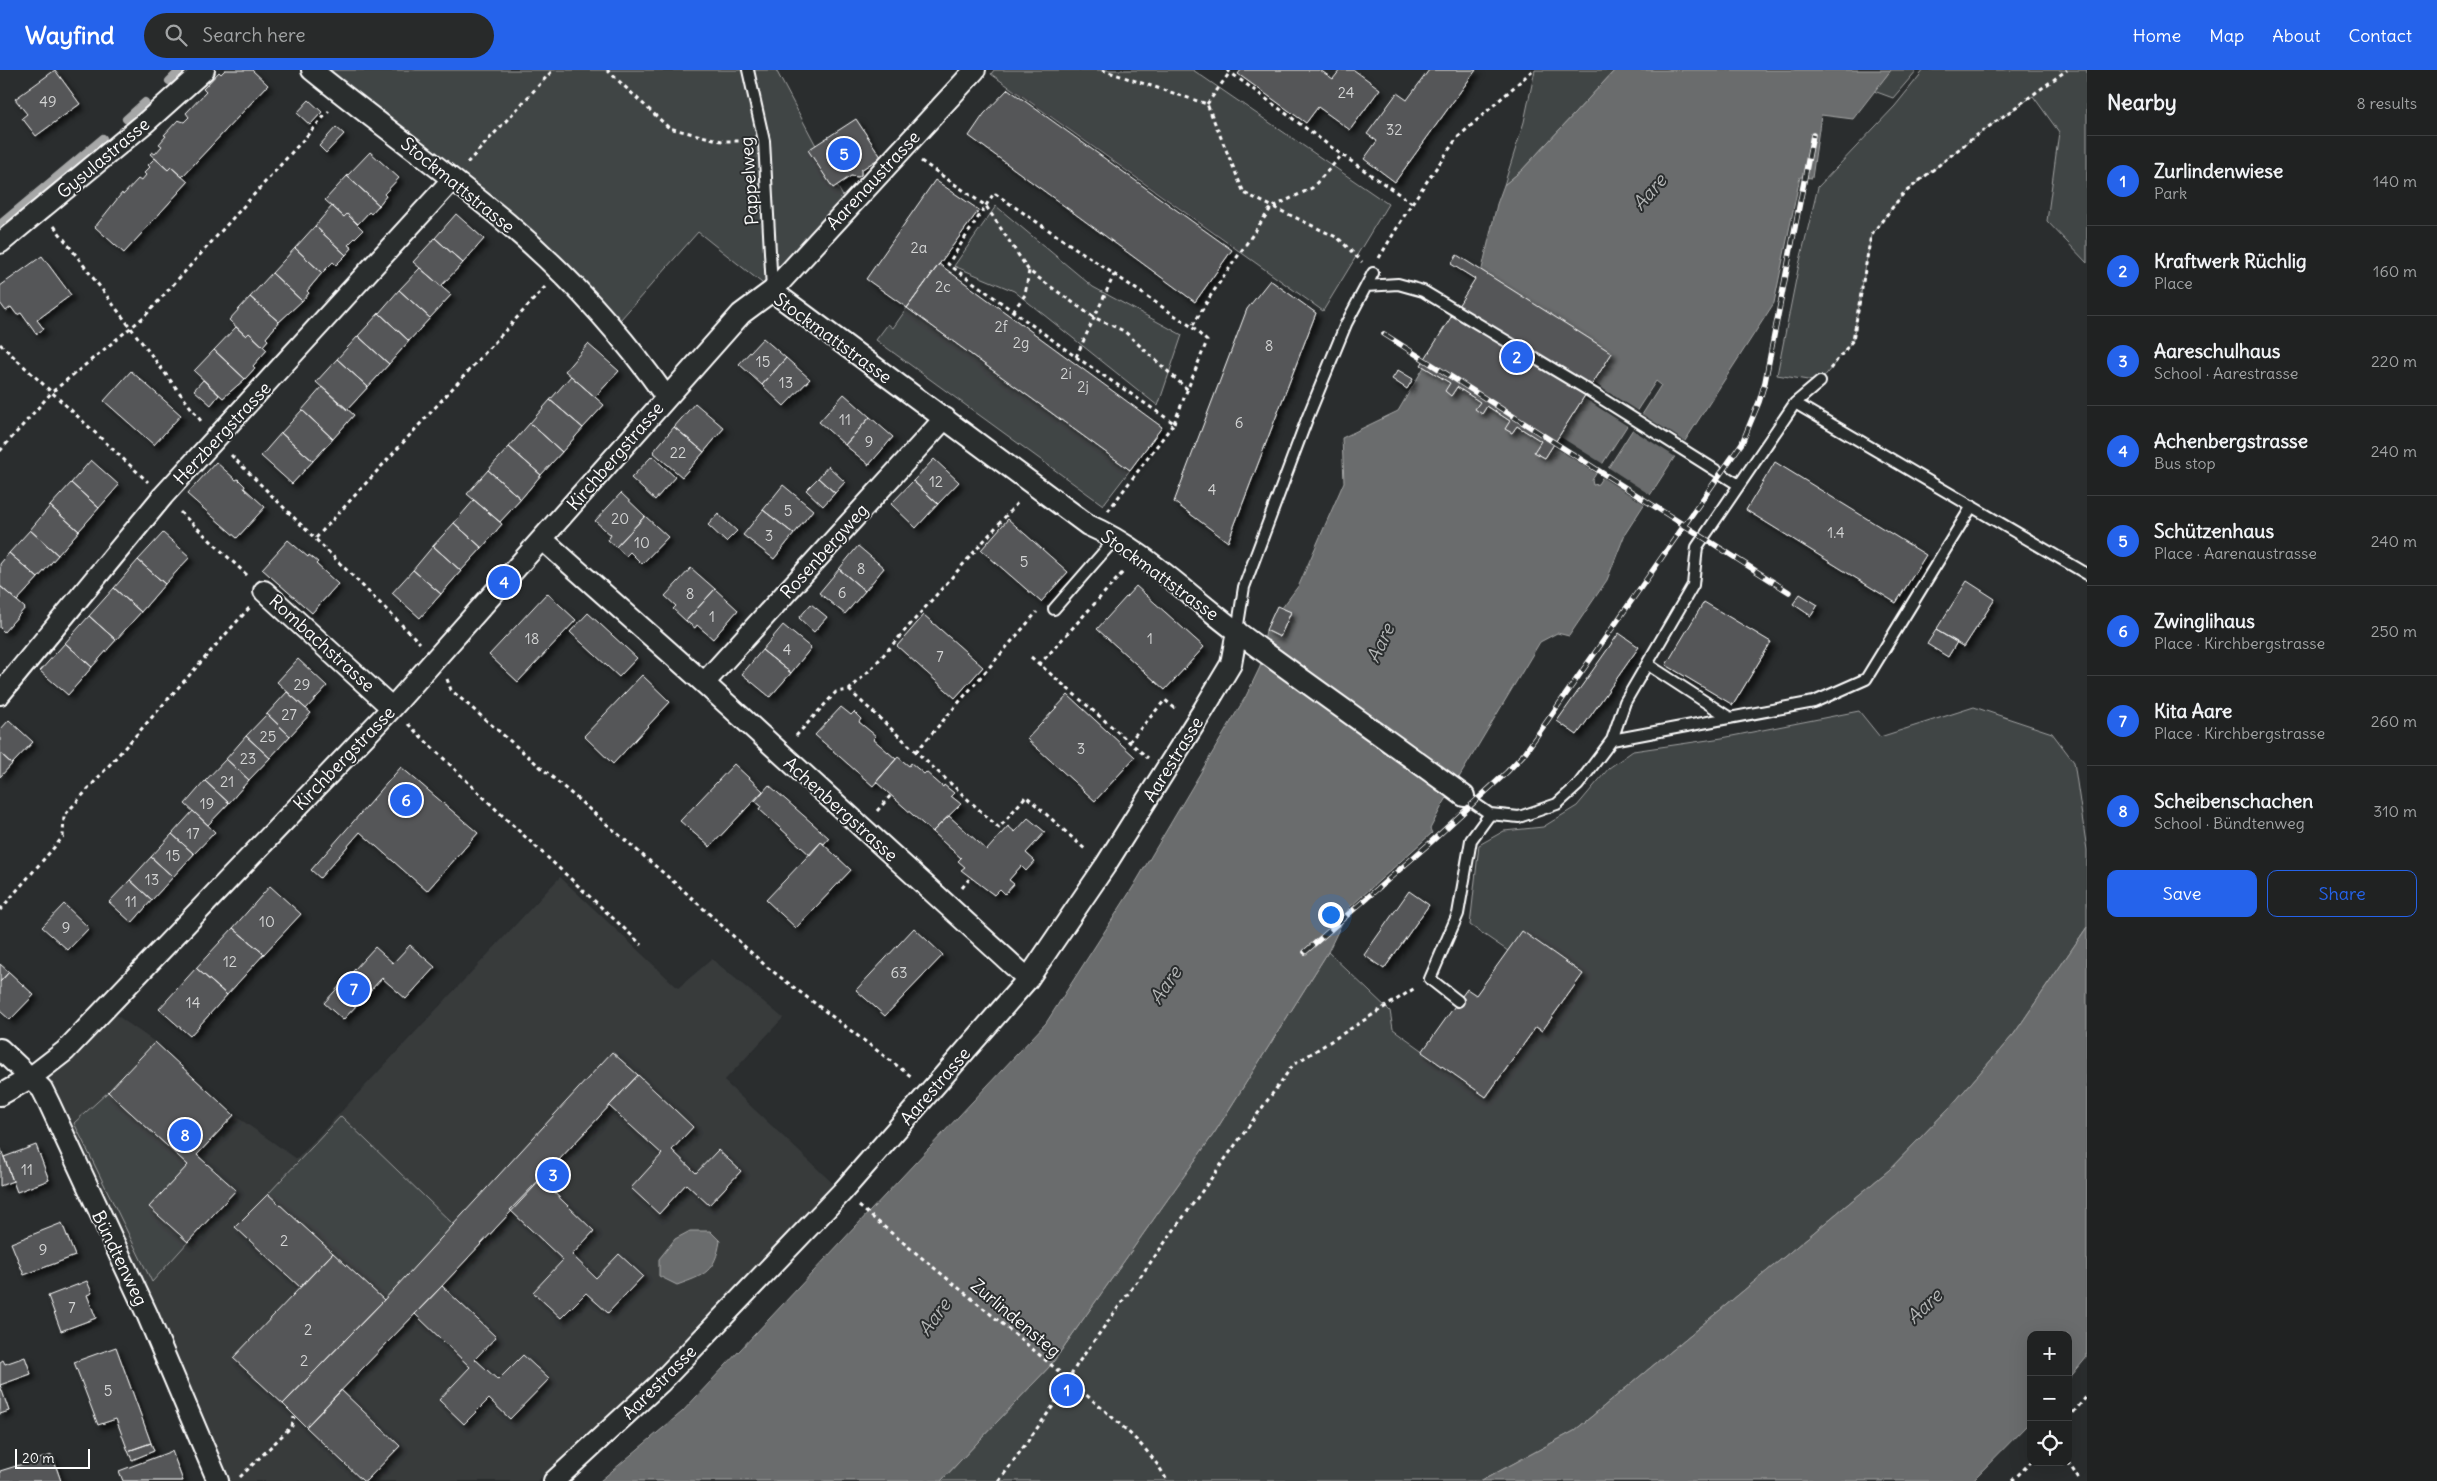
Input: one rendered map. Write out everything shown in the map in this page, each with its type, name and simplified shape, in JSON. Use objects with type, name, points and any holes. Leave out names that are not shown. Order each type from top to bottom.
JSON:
[{"type":"street","name":"Gysulastrasse","points":[[0,243],[145,123],[204,70]]},
{"type":"street","name":"Stockmattstrasse","points":[[312,70],[508,224],[559,272],[613,328],[666,397],[741,314],[772,291],[1088,525],[1115,539],[1138,555],[1237,631],[1464,796]]},
{"type":"street","name":"Aarenaustrasse","points":[[772,291],[975,70]]},
{"type":"street","name":"Herzbergstrasse","points":[[0,694],[163,496],[452,180]]},
{"type":"street","name":"Kirchbergstrasse","points":[[0,1094],[30,1078],[65,1051],[392,708],[666,397]]},
{"type":"street","name":"Rosenbergweg","points":[[704,683],[945,418]]},
{"type":"street","name":"Achenbergstrasse","points":[[542,539],[704,683],[1028,979]]},
{"type":"street","name":"Rombachstrasse","points":[[264,591],[392,708]]},
{"type":"street","name":"Aarestrasse","points":[[554,1481],[660,1383],[842,1192],[1028,979],[1104,866],[1195,724],[1231,664],[1237,631]]},
{"type":"street","name":"Bündtenweg","points":[[0,1049],[42,1089],[104,1225],[148,1314],[218,1481]]},
{"type":"lane","name":"Pappelweg","points":[[748,70],[764,141],[772,291]]},
{"type":"lane","points":[[1237,631],[1247,578],[1306,419],[1346,324],[1372,273]]},
{"type":"lane","points":[[1366,286],[1398,284],[1423,291],[1588,390],[1739,486]]},
{"type":"lane","points":[[1464,796],[1490,814],[1519,817],[1557,804],[1578,786],[1612,740],[1625,702],[1693,585],[1697,548],[1795,403],[1820,382]]},
{"type":"lane","points":[[1795,403],[2087,574]]},
{"type":"lane","points":[[1612,740],[1814,702],[1866,679],[1972,506]]},
{"type":"lane","points":[[1054,610],[1115,539]]},
{"type":"lane","points":[[1647,664],[1730,718]]},
{"type":"lane","points":[[1458,1001],[1430,979],[1458,914],[1471,840],[1490,814]]},
{"type":"path","points":[[452,180],[553,70]]},
{"type":"path","points":[[607,70],[669,128],[722,141],[764,141]]},
{"type":"path","points":[[1102,70],[1207,104],[1244,193],[1271,208],[1338,238],[1372,273],[1412,203],[1457,138],[1533,70]]},
{"type":"path","points":[[1820,382],[1853,340],[1871,235],[1903,194],[1969,141],[2068,70]]},
{"type":"path","points":[[1207,104],[1228,71],[1342,155],[1412,203]]},
{"type":"path","points":[[0,451],[52,392],[145,316],[344,95]]},
{"type":"path","points":[[902,148],[986,206],[1029,270],[1093,317],[1124,331],[1188,390]]},
{"type":"path","points":[[1192,328],[1211,295],[1271,208],[1312,188],[1342,155]]},
{"type":"path","points":[[1088,525],[1109,511],[1174,423],[1207,341],[1192,328],[994,193],[948,264],[1076,357],[1174,423]]},
{"type":"path","points":[[1014,311],[1026,295],[1029,270]]},
{"type":"path","points":[[316,538],[559,272]]},
{"type":"path","points":[[1076,357],[1114,275]]},
{"type":"path","name":"Rombachstrasse","points":[[0,344],[264,591]]},
{"type":"path","points":[[780,754],[836,692],[849,690],[1033,484]]},
{"type":"path","points":[[1039,665],[1138,555]]},
{"type":"path","points":[[0,910],[63,837],[64,816],[264,591]]},
{"type":"path","points":[[916,752],[1041,608]]},
{"type":"path","points":[[1031,657],[1164,772]]},
{"type":"path","points":[[437,658],[451,690],[674,882],[767,966],[931,1090]]},
{"type":"path","points":[[849,690],[999,828],[1026,796],[1104,866]]},
{"type":"path","points":[[1129,742],[1165,700],[1195,724]]},
{"type":"path","points":[[392,708],[506,819],[642,945]]},
{"type":"path","points":[[999,1481],[1053,1406],[1078,1363],[1293,1064],[1430,979]]},
{"type":"path","name":"Zurlindensteg","points":[[860,1207],[1118,1422],[1143,1449],[1167,1481]]},
{"type":"path","points":[[2072,1415],[2087,1396]]},
{"type":"path","points":[[235,1481],[292,1426],[294,1417]]},
{"type":"path","points":[[2012,1481],[2027,1466]]},
{"type":"path","points":[[2071,1466],[2080,1481]]},
{"type":"shaded area","points":[[312,70],[776,70],[848,206],[772,291],[698,232],[613,328],[559,272]]},
{"type":"shaded area","points":[[994,70],[1193,70],[1388,204],[1323,311],[991,74]]},
{"type":"shaded area","points":[[1535,70],[1615,70],[1522,170],[1504,185],[1524,122]]},
{"type":"shaded area","points":[[1891,70],[1917,70],[1893,98],[1874,91]]},
{"type":"shaded area","points":[[1924,70],[2087,70],[2087,263],[2047,221],[2059,132],[2033,96],[1969,141],[1903,194],[1871,235],[1853,340],[1820,382],[1777,375],[1798,269],[1818,187],[1895,106]]},
{"type":"shaded area","points":[[996,206],[1093,287],[1182,335],[1158,406],[1014,291],[954,266]]},
{"type":"shaded area","points":[[907,308],[1130,470],[1103,505],[876,340],[888,324],[893,328]]},
{"type":"shaded area","points":[[1974,707],[2052,733],[2074,762],[2087,850],[2087,927],[2014,1034],[1951,1106],[1889,1170],[1574,1431],[1481,1481],[941,1481],[1051,1365],[1215,1132],[1328,952],[1390,1011],[1393,1029],[1487,1097],[1536,1027],[1542,1031],[1508,951],[1470,925],[1479,845],[1504,831],[1543,827],[1577,806],[1609,768],[1633,751],[1722,738],[1859,711],[1880,737]]},
{"type":"shaded area","points":[[560,877],[678,988],[712,959],[783,1018],[724,1081],[842,1192],[605,1425],[537,1481],[218,1481],[30,1078],[106,1008],[155,1042],[234,1115],[297,1159]]},
{"type":"shaded area","points":[[108,1092],[188,1165],[150,1206],[188,1242],[152,1282],[74,1123]]},
{"type":"shaded area","points":[[341,1116],[454,1225],[384,1300],[268,1194]]},
{"type":"water","name":"Aare","points":[[1615,70],[1891,70],[1853,119],[1821,115],[1812,178],[1800,177],[1774,303],[1625,534],[1607,580],[1569,636],[1557,633],[1540,642],[1442,806],[1430,829],[1432,833],[1349,908],[1328,952],[1215,1132],[1051,1365],[941,1481],[600,1481],[682,1412],[1046,1023],[1133,887],[1246,696],[1260,667],[1266,630],[1279,637],[1291,612],[1282,608],[1299,585],[1344,482],[1342,438],[1398,411],[1482,269],[1497,204],[1504,185],[1522,170]],"holes":[[[1656,381],[1661,385],[1598,484],[1593,485],[1592,480]]]},
{"type":"water","name":"Aare","points":[[2087,927],[2087,1357],[2072,1375],[2072,1331],[2027,1331],[2027,1425],[1972,1481],[1481,1481],[1574,1431],[1889,1170],[1951,1106],[2014,1034]]},
{"type":"water","points":[[690,1231],[710,1231],[720,1241],[718,1251],[712,1266],[707,1271],[702,1275],[677,1285],[659,1276],[659,1259],[675,1239]]},
{"type":"pier","points":[[1594,383],[1639,412],[1629,427],[1584,398]]},
{"type":"pier","points":[[1640,413],[1686,442],[1677,458],[1630,428]]},
{"type":"pier","points":[[1559,436],[1605,465],[1599,475],[1553,446]]},
{"type":"pier","points":[[1606,466],[1652,496],[1646,505],[1600,476]]},
{"type":"building","points":[[55,70],[80,104],[36,136],[22,118],[27,114],[15,99]]},
{"type":"building","points":[[225,70],[252,70],[268,85],[182,177],[171,167],[168,170],[150,154],[152,152],[155,154],[162,146],[159,144],[166,136],[164,135],[178,120],[184,122],[189,117],[186,113],[206,92],[203,89],[219,72],[221,74]]},
{"type":"building","points":[[1241,70],[1320,70],[1333,79],[1340,70],[1354,70],[1380,89],[1350,130],[1318,107],[1306,123],[1238,74]]},
{"type":"building","points":[[1429,70],[1476,70],[1395,182],[1364,159],[1377,141],[1367,134],[1397,93],[1407,100]]},
{"type":"building","points":[[1008,89],[1232,250],[1195,302],[969,136],[984,114]]},
{"type":"building","points":[[309,100],[322,112],[310,125],[297,113]]},
{"type":"building","points":[[856,119],[881,157],[861,170],[861,175],[858,177],[851,176],[833,188],[808,150]]},
{"type":"building","points":[[336,127],[344,134],[326,153],[319,146]]},
{"type":"building","points":[[370,152],[399,178],[384,194],[386,196],[379,205],[347,176]]},
{"type":"building","points":[[155,158],[168,170],[171,167],[188,182],[124,253],[95,227],[122,193],[123,195],[138,179],[141,181],[146,175],[144,173],[150,167],[148,165]]},
{"type":"building","points":[[347,176],[379,205],[371,214],[369,212],[358,224],[347,214],[344,217],[325,200]]},
{"type":"building","points":[[935,180],[979,210],[907,308],[866,279]]},
{"type":"building","points":[[332,206],[344,217],[347,214],[363,230],[348,245],[352,248],[346,255],[315,226]]},
{"type":"building","points":[[456,214],[484,239],[463,263],[435,238]]},
{"type":"building","points":[[315,226],[346,255],[336,265],[333,262],[322,273],[295,248]]},
{"type":"building","points":[[435,238],[463,263],[441,286],[413,262]]},
{"type":"building","points":[[295,248],[322,273],[307,291],[309,293],[302,301],[272,273]]},
{"type":"building","points":[[1457,255],[1612,353],[1545,458],[1534,452],[1541,441],[1517,426],[1512,433],[1505,429],[1510,421],[1487,406],[1482,414],[1475,409],[1480,402],[1457,387],[1451,396],[1445,391],[1450,383],[1421,365],[1475,279],[1451,264]]},
{"type":"building","points":[[42,256],[71,295],[37,320],[44,329],[36,334],[21,313],[17,315],[11,307],[6,311],[0,303],[0,286]]},
{"type":"building","points":[[939,264],[1162,427],[1130,470],[907,308]]},
{"type":"building","points":[[420,268],[451,295],[430,318],[399,290]]},
{"type":"building","points":[[272,273],[302,301],[279,322],[250,297]]},
{"type":"building","points":[[1270,280],[1316,313],[1228,542],[1174,502],[1247,309]]},
{"type":"building","points":[[399,290],[430,318],[409,341],[379,313]]},
{"type":"building","points":[[250,297],[279,322],[266,338],[268,340],[263,346],[249,333],[246,336],[229,320]]},
{"type":"building","points":[[379,313],[409,341],[389,364],[358,336]]},
{"type":"building","points":[[236,327],[246,336],[249,333],[267,350],[245,379],[214,350]]},
{"type":"building","points":[[358,336],[389,364],[368,387],[337,359]]},
{"type":"building","points":[[763,338],[786,358],[762,385],[739,364]]},
{"type":"building","points":[[588,344],[619,371],[595,397],[565,371]]},
{"type":"building","points":[[214,350],[245,379],[223,398],[194,371]]},
{"type":"building","points":[[786,358],[810,379],[784,406],[762,385]]},
{"type":"building","points":[[337,359],[368,387],[347,410],[316,382]]},
{"type":"building","points":[[1398,370],[1413,379],[1407,389],[1392,379]]},
{"type":"building","points":[[131,371],[181,415],[154,445],[104,401]]},
{"type":"building","points":[[571,376],[604,405],[583,428],[550,400]]},
{"type":"building","points":[[203,380],[219,395],[211,405],[194,390]]},
{"type":"building","points":[[322,387],[354,415],[333,439],[302,410]]},
{"type":"building","points":[[844,394],[870,417],[845,445],[819,422]]},
{"type":"building","points":[[550,400],[583,428],[562,452],[530,423]]},
{"type":"building","points":[[695,403],[724,428],[704,452],[674,427]]},
{"type":"building","points":[[302,410],[333,439],[313,461],[281,433]]},
{"type":"building","points":[[870,417],[893,437],[869,465],[845,445]]},
{"type":"building","points":[[530,423],[562,452],[541,475],[509,447]]},
{"type":"building","points":[[674,427],[704,452],[682,477],[653,452]]},
{"type":"building","points":[[281,433],[313,461],[292,484],[261,456]]},
{"type":"building","points":[[509,447],[541,475],[521,499],[488,470]]},
{"type":"building","points":[[652,456],[675,477],[655,500],[631,478]]},
{"type":"building","points":[[934,459],[959,482],[938,504],[913,481]]},
{"type":"building","points":[[91,460],[119,485],[99,508],[71,483]]},
{"type":"building","points":[[216,462],[236,480],[238,479],[245,486],[244,488],[265,507],[237,538],[187,494]]},
{"type":"building","points":[[1775,462],[1926,555],[1896,603],[1746,510]]},
{"type":"building","points":[[828,466],[845,482],[835,493],[818,478]]},
{"type":"building","points":[[488,470],[521,499],[500,522],[467,494]]},
{"type":"building","points":[[818,478],[835,493],[823,506],[806,490]]},
{"type":"building","points":[[913,481],[938,504],[916,528],[891,504]]},
{"type":"building","points":[[71,483],[99,508],[79,531],[50,506]]},
{"type":"building","points":[[783,485],[813,510],[794,534],[763,510]]},
{"type":"building","points":[[621,493],[645,516],[616,547],[608,540],[611,535],[595,521]]},
{"type":"building","points":[[474,500],[502,524],[482,548],[454,523]]},
{"type":"building","points":[[50,506],[79,531],[58,555],[30,530]]},
{"type":"building","points":[[763,510],[794,534],[774,559],[743,535]]},
{"type":"building","points":[[718,514],[737,531],[726,542],[708,525]]},
{"type":"building","points":[[645,516],[668,537],[642,564],[630,552],[626,556],[616,547]]},
{"type":"building","points":[[1008,519],[1068,572],[1041,602],[981,550]]},
{"type":"building","points":[[454,523],[482,548],[461,571],[433,546]]},
{"type":"building","points":[[30,530],[58,555],[38,578],[9,553]]},
{"type":"building","points":[[163,533],[190,557],[165,584],[138,560]]},
{"type":"building","points":[[288,540],[308,557],[309,555],[318,562],[316,564],[338,584],[312,613],[262,569]]},
{"type":"building","points":[[433,546],[461,571],[441,594],[413,570]]},
{"type":"building","points":[[858,546],[884,568],[865,591],[839,569]]},
{"type":"building","points":[[9,553],[38,578],[17,601],[0,586],[0,564]]},
{"type":"building","points":[[138,560],[165,584],[141,612],[114,588]]},
{"type":"building","points":[[691,568],[715,589],[686,621],[673,609],[676,606],[665,596]]},
{"type":"building","points":[[839,569],[865,591],[845,614],[819,593]]},
{"type":"building","points":[[413,570],[441,594],[420,618],[392,593]]},
{"type":"building","points":[[1967,581],[1995,599],[1964,647],[1936,630]]},
{"type":"building","points":[[0,586],[25,608],[4,632],[0,628]]},
{"type":"building","points":[[1136,586],[1204,647],[1165,690],[1097,629]]},
{"type":"building","points":[[114,588],[141,612],[116,640],[89,616]]},
{"type":"building","points":[[715,589],[738,610],[713,639],[697,625],[695,628],[686,621]]},
{"type":"building","points":[[547,593],[576,620],[518,682],[489,655]]},
{"type":"building","points":[[1800,594],[1818,605],[1811,616],[1793,604]]},
{"type":"building","points":[[1704,602],[1771,642],[1733,705],[1666,665]]},
{"type":"building","points":[[811,604],[827,617],[814,632],[799,618]]},
{"type":"building","points":[[1277,606],[1291,612],[1280,637],[1266,630]]},
{"type":"building","points":[[588,613],[637,658],[619,677],[570,632]]},
{"type":"building","points":[[924,615],[983,667],[955,698],[897,646]]},
{"type":"building","points":[[89,616],[116,640],[92,667],[65,643]]},
{"type":"building","points":[[783,625],[811,648],[791,673],[762,650]]},
{"type":"building","points":[[1936,630],[1957,642],[1948,657],[1927,644]]},
{"type":"building","points":[[1619,633],[1639,647],[1577,735],[1557,721]]},
{"type":"building","points":[[65,643],[92,667],[68,695],[40,671]]},
{"type":"building","points":[[762,650],[791,673],[770,697],[742,674]]},
{"type":"building","points":[[298,659],[327,686],[306,709],[277,682]]},
{"type":"building","points":[[642,675],[670,702],[613,764],[584,736]]},
{"type":"building","points":[[287,692],[311,713],[290,736],[267,714]]},
{"type":"building","points":[[1068,695],[1135,757],[1095,801],[1027,739]]},
{"type":"building","points":[[841,707],[851,715],[854,712],[861,719],[859,722],[876,736],[873,739],[896,759],[873,786],[815,735]]},
{"type":"building","points":[[267,714],[290,736],[270,758],[246,736]]},
{"type":"building","points":[[9,720],[33,742],[12,764],[0,753],[0,730]]},
{"type":"building","points":[[246,736],[270,758],[249,780],[226,759]]},
{"type":"building","points":[[0,753],[12,764],[0,777]]},
{"type":"building","points":[[898,757],[909,766],[911,763],[924,774],[926,772],[943,787],[944,785],[954,793],[951,796],[961,804],[932,832],[876,782]]},
{"type":"building","points":[[226,759],[249,780],[229,803],[205,781]]},
{"type":"building","points":[[734,764],[763,791],[710,847],[680,821]]},
{"type":"building","points":[[401,767],[478,833],[427,891],[360,832],[320,878],[311,870]]},
{"type":"building","points":[[205,781],[229,803],[208,825],[185,804]]},
{"type":"building","points":[[769,785],[829,838],[824,844],[821,842],[810,855],[759,809],[761,806],[755,801]]},
{"type":"building","points":[[193,811],[215,832],[194,854],[172,834]]},
{"type":"building","points":[[949,816],[987,850],[1008,826],[1015,832],[1028,818],[1045,832],[1026,853],[1035,861],[1026,871],[1021,866],[1009,880],[1014,884],[1005,894],[1000,889],[994,895],[961,870],[965,867],[958,861],[961,858],[932,832]]},
{"type":"building","points":[[172,834],[194,854],[173,877],[151,857]]},
{"type":"building","points":[[821,842],[851,870],[796,928],[766,900]]},
{"type":"building","points":[[151,857],[173,877],[152,900],[130,880]]},
{"type":"building","points":[[130,880],[152,900],[132,923],[109,902]]},
{"type":"building","points":[[270,886],[301,914],[264,954],[233,928]]},
{"type":"building","points":[[1409,891],[1429,905],[1384,969],[1364,955]]},
{"type":"building","points":[[64,904],[89,928],[68,950],[42,927]]},
{"type":"building","points":[[233,928],[264,954],[227,995],[196,968]]},
{"type":"building","points":[[914,928],[943,955],[885,1016],[856,990]]},
{"type":"building","points":[[1522,931],[1583,974],[1542,1031],[1536,1027],[1486,1097],[1422,1052],[1467,989],[1476,995]]},
{"type":"building","points":[[410,945],[435,967],[406,999],[382,978],[343,1020],[324,1003],[375,947],[393,963]]},
{"type":"building","points":[[0,964],[9,972],[0,982]]},
{"type":"building","points":[[196,968],[227,995],[190,1036],[159,1009]]},
{"type":"building","points":[[9,972],[34,995],[10,1020],[0,1011],[0,982]]},
{"type":"building","points":[[155,1042],[234,1115],[197,1155],[236,1190],[188,1242],[149,1207],[188,1165],[108,1092]]},
{"type":"building","points":[[612,1052],[638,1075],[442,1286],[306,1427],[283,1404],[384,1300]]},
{"type":"building","points":[[638,1075],[693,1127],[672,1150],[696,1173],[718,1150],[741,1171],[709,1205],[686,1184],[659,1214],[631,1188],[662,1154],[609,1106]]},
{"type":"building","points":[[36,1145],[49,1180],[17,1192],[4,1157]]},
{"type":"building","points":[[0,1147],[13,1181],[0,1186]]},
{"type":"building","points":[[540,1179],[594,1231],[572,1255],[596,1278],[619,1254],[643,1276],[608,1313],[586,1293],[561,1318],[533,1292],[563,1260],[510,1210]]},
{"type":"building","points":[[268,1194],[333,1253],[300,1287],[235,1227]]},
{"type":"building","points":[[62,1223],[75,1256],[24,1275],[11,1243]]},
{"type":"building","points":[[333,1253],[384,1300],[283,1404],[233,1358]]},
{"type":"building","points":[[87,1281],[92,1293],[87,1295],[96,1318],[61,1331],[48,1296]]},
{"type":"building","points":[[442,1286],[496,1337],[475,1359],[498,1380],[523,1355],[549,1379],[510,1419],[489,1399],[464,1424],[439,1400],[470,1367],[415,1314]]},
{"type":"building","points":[[116,1347],[151,1443],[128,1451],[116,1419],[98,1425],[74,1362]]},
{"type":"building","points":[[25,1357],[31,1374],[0,1385],[0,1362],[3,1360],[5,1364]]},
{"type":"building","points":[[0,1385],[9,1411],[0,1414]]},
{"type":"building","points":[[341,1390],[400,1446],[366,1481],[363,1481],[306,1427]]},
{"type":"building","points":[[151,1443],[154,1451],[132,1460],[128,1451]]},
{"type":"building","points":[[172,1451],[183,1481],[123,1481],[119,1471]]},
{"type":"building","points":[[52,1455],[61,1481],[0,1481],[0,1471]]},
{"type":"waterway","points":[[169,81],[180,70]]},
{"type":"waterway","points":[[126,119],[145,102]]},
{"type":"waterway","points":[[0,224],[103,138]]},
{"type":"railway","points":[[1305,952],[1430,843],[1524,754],[1742,443],[1765,382],[1813,135]]},
{"type":"railway","points":[[1384,334],[1789,592]]},
{"type":"place","name":"Schützenhaus","points":[[844,154]]},
{"type":"place","name":"Kraftwerk Rüchlig","points":[[1517,357]]},
{"type":"place","name":"Achenbergstrasse","points":[[504,582]]},
{"type":"place","name":"Zwinglihaus","points":[[406,800]]},
{"type":"place","name":"Kita Aare","points":[[354,989]]},
{"type":"place","name":"Scheibenschachen","points":[[185,1135]]},
{"type":"place","name":"Aareschulhaus","points":[[553,1175]]},
{"type":"place","name":"Zurlindenwiese","points":[[1067,1390]]}]
